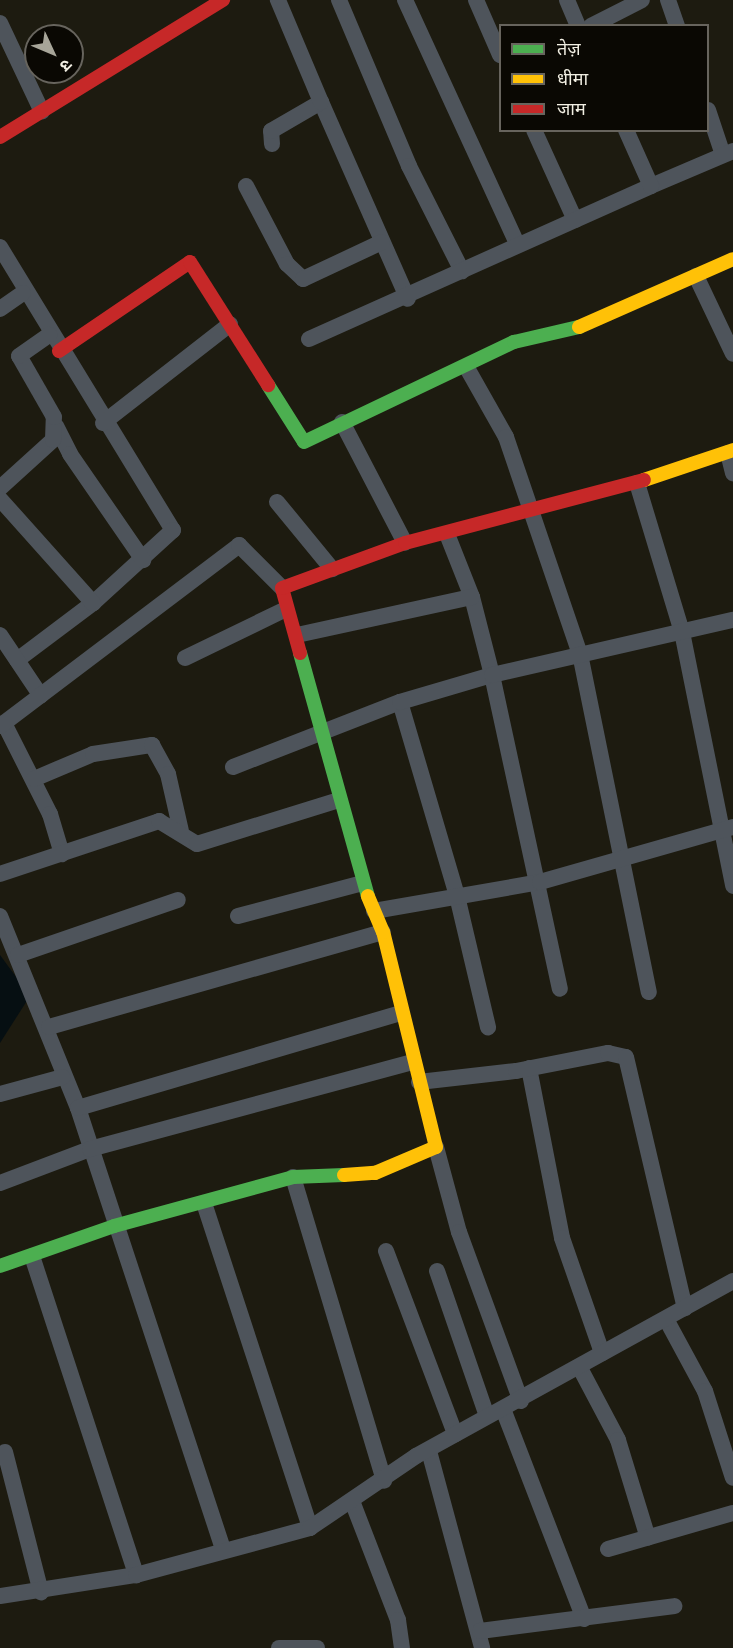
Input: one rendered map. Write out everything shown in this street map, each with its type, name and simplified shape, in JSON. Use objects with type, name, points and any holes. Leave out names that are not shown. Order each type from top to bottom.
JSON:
[{"type":"street","points":[[0,137],[223,0]]},
{"type":"street","points":[[278,0],[408,298]]},
{"type":"street","points":[[339,0],[409,166],[462,272]]},
{"type":"street","points":[[405,0],[517,244]]},
{"type":"street","points":[[476,0],[499,51]]},
{"type":"street","points":[[567,0],[577,24]]},
{"type":"street","points":[[595,24],[642,0]]},
{"type":"street","points":[[668,0],[676,24]]},
{"type":"street","points":[[0,23],[42,112]]},
{"type":"street","points":[[272,144],[271,131],[321,102]]},
{"type":"street","points":[[309,339],[408,298],[517,244],[728,153],[709,112]]},
{"type":"street","points":[[535,132],[575,220]]},
{"type":"street","points":[[627,132],[651,186]]},
{"type":"street","points":[[246,186],[287,264],[303,279],[382,242]]},
{"type":"street","points":[[0,247],[23,293],[172,530],[143,560],[93,603],[17,660]]},
{"type":"street","points":[[59,351],[190,262],[304,442],[342,422],[467,368],[514,342],[578,328],[733,259]]},
{"type":"street","points":[[696,276],[733,354]]},
{"type":"street","points":[[0,309],[23,293]]},
{"type":"street","points":[[103,423],[230,324]]},
{"type":"street","points":[[49,334],[19,356],[69,454],[143,560]]},
{"type":"street","points":[[467,368],[506,437],[580,654],[626,856],[650,992]]},
{"type":"street","points":[[342,422],[405,543]]},
{"type":"street","points":[[0,488],[38,458],[56,426]]},
{"type":"street","points":[[282,588],[405,543],[447,534],[530,508],[637,483],[730,452],[733,472]]},
{"type":"street","points":[[637,483],[682,632],[729,828],[733,886]]},
{"type":"street","points":[[0,499],[93,603]]},
{"type":"street","points":[[277,502],[332,569]]},
{"type":"street","points":[[447,534],[472,597],[492,675],[540,882],[560,988]]},
{"type":"street","points":[[62,854],[34,779],[2,725],[239,545],[282,588],[286,609],[297,635],[320,733],[363,883],[383,932],[400,1013],[459,1232],[521,1401]]},
{"type":"street","points":[[297,635],[472,597]]},
{"type":"street","points":[[184,658],[286,609]]},
{"type":"street","points":[[233,767],[400,702],[492,675],[733,620]]},
{"type":"street","points":[[0,635],[41,696]]},
{"type":"street","points":[[400,702],[457,896],[488,1027]]},
{"type":"street","points":[[34,779],[93,754],[152,745],[168,774],[181,831]]},
{"type":"street","points":[[0,874],[159,821],[181,831],[197,844],[339,800]]},
{"type":"street","points":[[374,910],[540,882],[729,828]]},
{"type":"street","points":[[238,916],[363,883]]},
{"type":"street","points":[[18,955],[178,900]]},
{"type":"street","points":[[0,916],[49,1027],[63,1077],[78,1108],[114,1226],[224,1551]]},
{"type":"street","points":[[49,1027],[383,932]]},
{"type":"street","points":[[78,1108],[400,1013]]},
{"type":"street","points":[[419,1082],[529,1068],[608,1053],[626,1057],[685,1308]]},
{"type":"street","points":[[0,1183],[90,1149],[413,1062]]},
{"type":"street","points":[[529,1068],[562,1239],[602,1353]]},
{"type":"street","points":[[0,1094],[63,1077]]},
{"type":"street","points":[[0,1266],[114,1226],[293,1177],[375,1173],[436,1147]]},
{"type":"street","points":[[293,1177],[384,1480]]},
{"type":"street","points":[[204,1203],[310,1528]]},
{"type":"street","points":[[386,1251],[456,1434]]},
{"type":"street","points":[[32,1256],[136,1575]]},
{"type":"street","points":[[436,1271],[487,1416]]},
{"type":"street","points":[[0,1596],[41,1592],[136,1575],[310,1528],[456,1434],[487,1416],[581,1370],[602,1353],[733,1281]]},
{"type":"street","points":[[666,1319],[705,1391],[733,1478]]},
{"type":"street","points":[[581,1370],[618,1440],[648,1538]]},
{"type":"street","points":[[503,1409],[584,1619]]},
{"type":"street","points":[[429,1450],[480,1631],[482,1648]]},
{"type":"street","points":[[5,1452],[41,1592]]},
{"type":"street","points":[[352,1501],[398,1620],[402,1648]]},
{"type":"street","points":[[608,1549],[733,1513]]},
{"type":"street","points":[[480,1631],[674,1606]]},
{"type":"street","points":[[279,1648],[316,1648]]},
{"type":"shaded area","points":[[0,955],[30,996],[0,1043]]},
{"type":"traffic: fast","points":[[268,385],[304,442],[514,342],[579,327]]},
{"type":"traffic: fast","points":[[300,653],[368,896]]},
{"type":"traffic: fast","points":[[0,1266],[114,1226],[293,1177],[344,1175]]},
{"type":"traffic: slow","points":[[579,327],[733,259]]},
{"type":"traffic: slow","points":[[644,480],[733,450]]},
{"type":"traffic: slow","points":[[344,1175],[375,1173],[436,1147],[383,932],[368,896]]},
{"type":"traffic: jam","points":[[0,137],[223,0]]},
{"type":"traffic: jam","points":[[59,351],[190,262],[268,385]]},
{"type":"traffic: jam","points":[[300,653],[282,588],[405,543],[644,480]]}]
